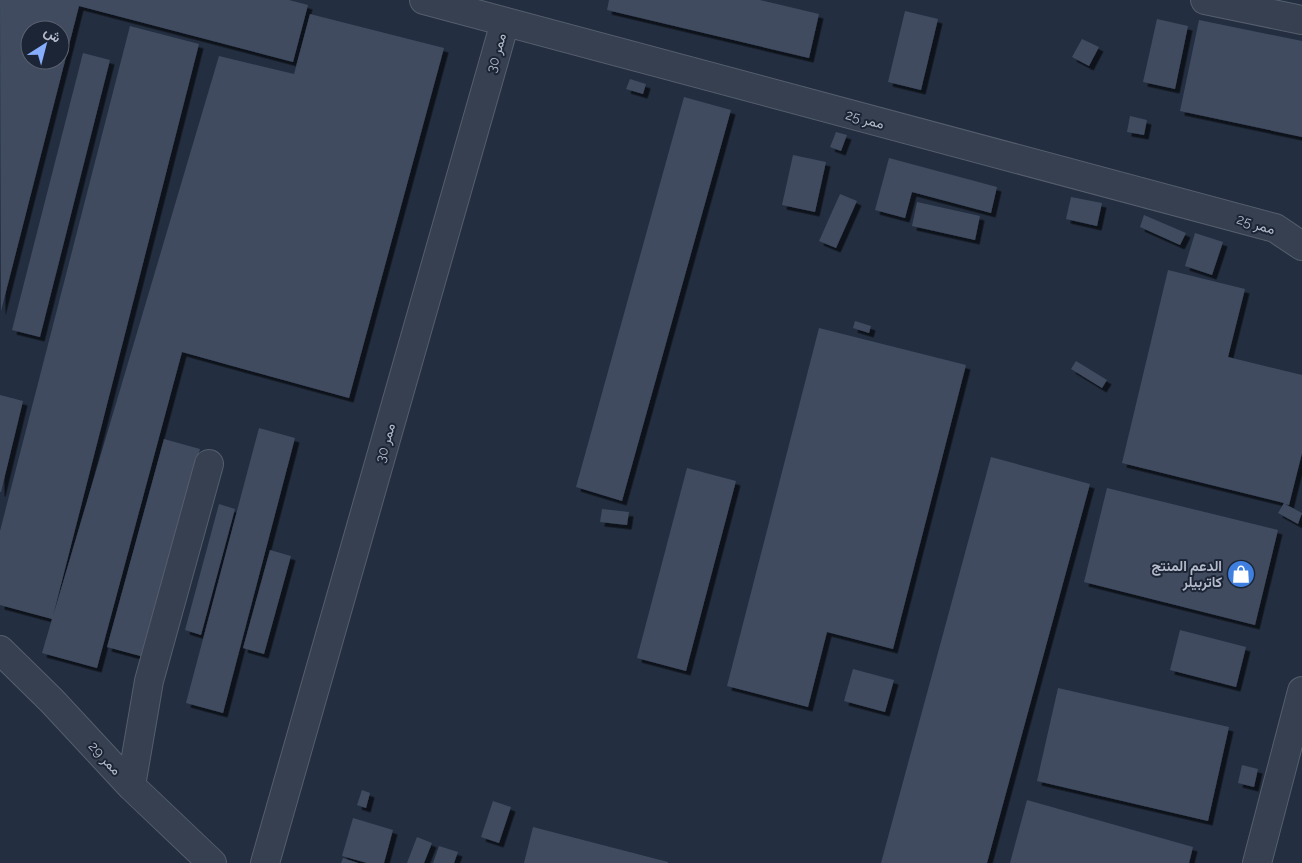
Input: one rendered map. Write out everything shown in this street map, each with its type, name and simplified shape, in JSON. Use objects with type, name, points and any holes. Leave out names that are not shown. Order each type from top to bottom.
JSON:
[{"type":"lane","name":"ممر 25","points":[[424,0],[1275,228],[1302,246]]},
{"type":"lane","points":[[1205,0],[1302,20]]},
{"type":"lane","name":"ممر 30","points":[[265,863],[505,22]]},
{"type":"lane","points":[[131,786],[149,681],[209,464]]},
{"type":"lane","name":"ممر 29","points":[[0,650],[52,701],[131,786],[212,863]]},
{"type":"lane","points":[[1257,863],[1302,691]]},
{"type":"building","points":[[0,0],[289,0],[308,5],[293,62],[79,6],[70,41],[70,20],[20,20],[20,70],[63,70],[1,311]]},
{"type":"building","points":[[609,0],[760,0],[819,14],[809,58],[607,10]]},
{"type":"building","points":[[905,11],[938,19],[921,90],[888,82]]},
{"type":"building","points":[[310,14],[444,48],[349,398],[182,352],[97,668],[42,653],[52,619],[0,605],[0,531],[130,26],[199,44],[53,616],[219,56],[294,74]]},
{"type":"building","points":[[1157,19],[1188,26],[1175,89],[1143,82]]},
{"type":"building","points":[[1199,20],[1302,41],[1302,137],[1180,111]]},
{"type":"building","points":[[1082,39],[1099,47],[1089,66],[1072,57]]},
{"type":"building","points":[[83,53],[110,60],[40,337],[12,330]]},
{"type":"building","points":[[630,79],[646,84],[643,94],[626,89]]},
{"type":"building","points":[[684,97],[731,110],[622,501],[576,487]]},
{"type":"building","points":[[1130,116],[1147,120],[1144,135],[1127,132]]},
{"type":"building","points":[[836,132],[847,135],[841,151],[830,147]]},
{"type":"building","points":[[793,155],[826,162],[815,212],[782,205]]},
{"type":"building","points":[[889,158],[997,187],[991,213],[912,192],[905,218],[875,210]]},
{"type":"building","points":[[840,194],[857,201],[836,248],[819,241]]},
{"type":"building","points":[[1071,197],[1102,203],[1097,226],[1066,219]]},
{"type":"building","points":[[917,202],[980,216],[975,240],[912,226]]},
{"type":"building","points":[[1144,215],[1186,233],[1180,245],[1140,227]]},
{"type":"building","points":[[1195,233],[1223,242],[1212,275],[1185,266]]},
{"type":"building","points":[[1168,270],[1245,289],[1228,357],[1302,375],[1302,453],[1289,505],[1285,504],[1302,513],[1298,524],[1278,513],[1284,503],[1122,463]]},
{"type":"building","points":[[855,321],[871,326],[869,333],[853,328]]},
{"type":"building","points":[[819,328],[966,365],[893,649],[827,632],[808,707],[727,686]]},
{"type":"building","points":[[1076,361],[1107,380],[1102,388],[1071,369]]},
{"type":"building","points":[[0,395],[23,401],[1,492],[0,492]]},
{"type":"building","points":[[259,428],[295,438],[223,713],[186,703]]},
{"type":"building","points":[[164,439],[200,449],[144,657],[107,647]]},
{"type":"building","points":[[991,457],[1090,484],[987,863],[881,863]]},
{"type":"building","points":[[687,468],[736,481],[686,671],[637,658]]},
{"type":"building","points":[[1107,488],[1278,530],[1255,625],[1084,582]]},
{"type":"building","points":[[219,504],[235,509],[201,635],[185,630]]},
{"type":"building","points":[[602,509],[629,512],[627,525],[600,522]]},
{"type":"building","points":[[270,550],[291,556],[264,654],[243,648]]},
{"type":"building","points":[[1180,630],[1246,647],[1236,687],[1170,670]]},
{"type":"building","points":[[853,669],[894,680],[885,712],[844,701]]},
{"type":"building","points":[[1058,688],[1229,727],[1208,821],[1037,781]]},
{"type":"building","points":[[1242,765],[1258,769],[1254,787],[1238,783]]},
{"type":"building","points":[[362,790],[370,793],[366,808],[357,805]]},
{"type":"building","points":[[1027,800],[1193,847],[1189,863],[1010,863]]},
{"type":"building","points":[[493,801],[511,807],[499,843],[481,837]]},
{"type":"building","points":[[353,818],[393,830],[384,863],[367,863],[342,856]]},
{"type":"building","points":[[533,827],[668,862],[668,863],[524,863]]},
{"type":"building","points":[[417,837],[432,843],[424,863],[407,863]]},
{"type":"building","points":[[439,846],[458,852],[454,863],[433,863]]},
{"type":"building","points":[[343,858],[358,863],[341,863]]},
{"type":"place","name":"الدعم المنتج كاتربيلر","points":[[1241,574]]}]
